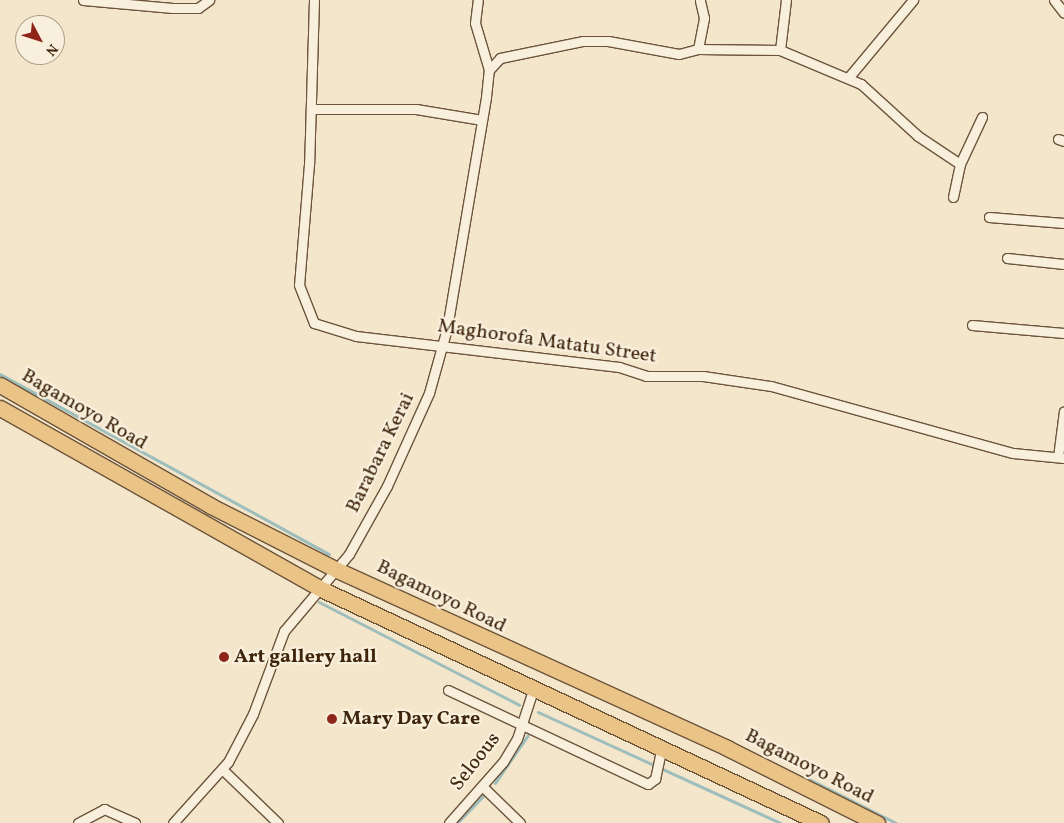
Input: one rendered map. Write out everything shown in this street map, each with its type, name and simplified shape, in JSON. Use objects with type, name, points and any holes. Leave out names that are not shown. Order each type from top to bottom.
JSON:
[{"type":"highway","name":"Bagamoyo Road","points":[[0,385],[211,506],[337,570],[727,748],[876,823]]},
{"type":"highway","name":"Bagamoyo Road","points":[[0,408],[319,588],[533,690],[662,746],[821,823]]},
{"type":"street","points":[[83,0],[190,8],[209,0]]},
{"type":"street","name":"Maghorofa Matatu Street","points":[[314,0],[311,109],[299,285],[307,314],[314,323],[334,331],[538,360],[619,367],[646,376],[704,376],[771,386],[1013,453],[1061,457]]},
{"type":"street","points":[[478,0],[475,23],[489,70]]},
{"type":"street","points":[[698,49],[704,18],[700,0]]},
{"type":"street","points":[[780,50],[786,0]]},
{"type":"street","points":[[848,78],[913,0]]},
{"type":"street","points":[[1054,0],[1064,13]]},
{"type":"street","points":[[489,70],[500,58],[583,41],[608,41],[662,53],[698,49],[780,50],[861,84],[918,136],[960,164]]},
{"type":"street","name":"Barabara Kerai","points":[[173,823],[222,769],[253,714],[284,631],[319,588],[337,570],[410,440],[443,345],[489,70]]},
{"type":"street","points":[[311,109],[416,109],[482,120]]},
{"type":"street","points":[[953,197],[960,164],[982,117]]},
{"type":"street","points":[[989,217],[1064,223]]},
{"type":"street","points":[[1007,258],[1064,264]]},
{"type":"street","points":[[972,325],[1064,334]]},
{"type":"street","points":[[1061,457],[1064,411]]},
{"type":"street","points":[[448,690],[524,722],[648,784],[655,779],[662,746]]},
{"type":"street","name":"Seloous","points":[[449,823],[503,762],[524,722],[533,690]]},
{"type":"street","points":[[222,769],[278,823]]},
{"type":"street","points":[[482,786],[520,823]]},
{"type":"street","points":[[78,823],[104,809],[135,823]]},
{"type":"waterway","points":[[0,374],[329,554]]},
{"type":"waterway","points":[[319,602],[519,705]]},
{"type":"waterway","points":[[538,712],[781,823]]},
{"type":"waterway","points":[[495,783],[528,735]]},
{"type":"waterway","points":[[805,777],[896,823]]},
{"type":"waterway","points":[[457,823],[486,793]]},
{"type":"place","name":"Art gallery hall","points":[[224,657]]},
{"type":"place","name":"Mary Day Care","points":[[332,719]]}]
